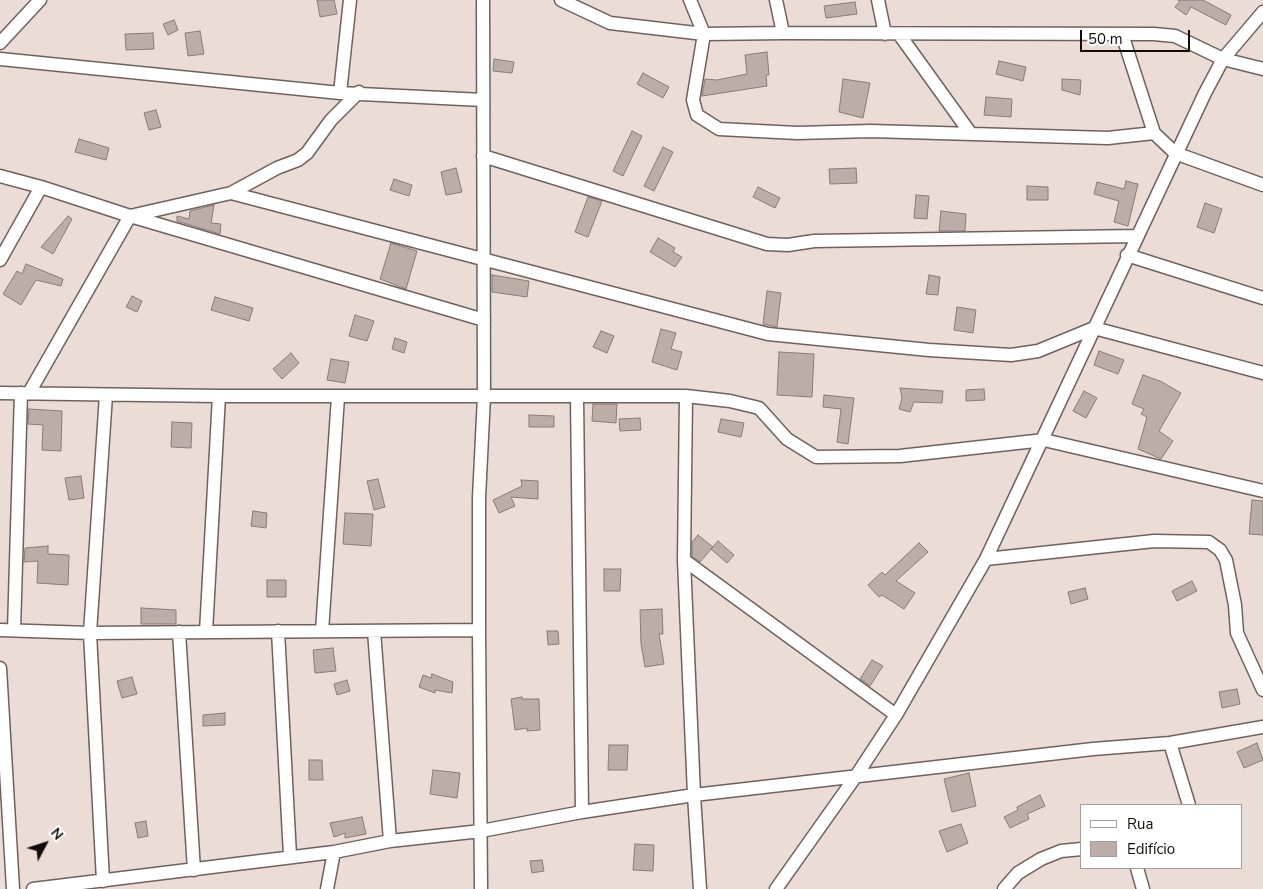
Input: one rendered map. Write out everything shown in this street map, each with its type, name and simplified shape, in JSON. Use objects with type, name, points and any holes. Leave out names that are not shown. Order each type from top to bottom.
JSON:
[{"type":"street","points":[[0,43],[40,0]]},
{"type":"street","points":[[340,93],[350,0]]},
{"type":"street","points":[[481,889],[479,498],[484,396],[483,0]]},
{"type":"street","points":[[561,0],[610,23],[704,34],[783,32],[1175,36],[1223,59],[1263,70]]},
{"type":"street","points":[[690,0],[704,34],[693,100],[697,115],[720,129],[797,133],[871,131],[1108,138],[1154,133]]},
{"type":"street","points":[[776,0],[783,32]]},
{"type":"street","points":[[878,0],[885,34]]},
{"type":"street","points":[[776,889],[856,776],[896,715],[986,559],[1044,440],[1175,153],[1223,59],[1263,12]]},
{"type":"street","points":[[899,34],[971,134]]},
{"type":"street","points":[[1122,34],[1154,133],[1175,153],[1263,185]]},
{"type":"street","points":[[0,59],[340,93],[359,92],[483,100]]},
{"type":"street","points":[[14,630],[25,393],[130,216],[231,193],[303,156],[316,143],[331,120],[359,92]]},
{"type":"street","points":[[483,156],[767,244],[788,245],[814,241],[1136,236]]},
{"type":"street","points":[[0,176],[484,320]]},
{"type":"street","points":[[0,260],[41,187]]},
{"type":"street","points":[[231,193],[484,261],[768,334],[929,350],[1011,355],[1038,351],[1094,328],[1263,373]]},
{"type":"street","points":[[1127,255],[1263,298]]},
{"type":"street","points":[[0,393],[219,396],[686,396],[730,401],[759,408],[787,439],[816,457],[900,456],[1044,440],[1263,491]]},
{"type":"street","points":[[103,881],[90,633],[106,394]]},
{"type":"street","points":[[206,632],[219,396]]},
{"type":"street","points":[[322,631],[338,396]]},
{"type":"street","points":[[576,396],[582,812]]},
{"type":"street","points":[[686,396],[684,560],[700,889]]},
{"type":"street","points":[[986,559],[1154,541],[1209,542],[1220,550],[1226,560],[1235,605],[1237,633],[1263,690]]},
{"type":"street","points":[[684,560],[896,715]]},
{"type":"street","points":[[0,630],[90,633],[479,630]]},
{"type":"street","points":[[278,631],[290,856]]},
{"type":"street","points":[[374,631],[390,841]]},
{"type":"street","points":[[179,632],[194,870]]},
{"type":"street","points":[[0,668],[13,889]]},
{"type":"street","points":[[33,889],[334,852],[390,841],[481,831],[582,812],[694,795],[1170,742],[1263,727]]},
{"type":"street","points":[[1170,742],[1189,804]]},
{"type":"street","points":[[1004,889],[1018,873],[1041,860],[1061,851],[1080,849]]},
{"type":"street","points":[[327,889],[334,852]]},
{"type":"street","points":[[1137,869],[1143,889]]},
{"type":"building","points":[[317,0],[334,0],[337,14],[320,17]]},
{"type":"building","points":[[1178,0],[1203,0],[1231,15],[1226,25],[1191,7],[1186,15],[1175,7],[1180,1]]},
{"type":"building","points":[[855,2],[857,14],[826,18],[824,6]]},
{"type":"building","points":[[174,20],[178,30],[168,35],[163,24]]},
{"type":"building","points":[[200,31],[204,54],[188,56],[185,33]]},
{"type":"building","points":[[153,33],[154,49],[126,50],[125,34]]},
{"type":"building","points":[[767,52],[769,75],[766,75],[767,86],[702,96],[705,79],[717,80],[747,74],[745,55]]},
{"type":"building","points":[[494,59],[514,62],[512,73],[493,71]]},
{"type":"building","points":[[999,61],[1026,67],[1023,81],[996,74]]},
{"type":"building","points":[[643,73],[669,87],[663,98],[637,84]]},
{"type":"building","points":[[843,79],[870,83],[863,118],[839,112]]},
{"type":"building","points":[[1062,79],[1081,80],[1080,95],[1062,90]]},
{"type":"building","points":[[986,97],[1012,99],[1011,117],[984,115]]},
{"type":"building","points":[[156,110],[161,127],[149,130],[144,113]]},
{"type":"building","points":[[632,131],[642,136],[623,176],[613,171]]},
{"type":"building","points":[[79,139],[109,148],[106,160],[75,152]]},
{"type":"building","points":[[663,147],[673,152],[654,191],[644,186]]},
{"type":"building","points":[[456,168],[462,192],[446,195],[441,172]]},
{"type":"building","points":[[856,168],[857,183],[830,184],[829,169]]},
{"type":"building","points":[[394,179],[412,185],[409,196],[390,190]]},
{"type":"building","points":[[1126,181],[1138,184],[1128,226],[1114,222],[1119,201],[1094,194],[1097,182],[1124,189]]},
{"type":"building","points":[[1027,186],[1048,187],[1048,200],[1027,200]]},
{"type":"building","points":[[758,187],[780,198],[775,208],[753,197]]},
{"type":"building","points":[[916,195],[929,196],[927,219],[914,218]]},
{"type":"building","points":[[588,197],[602,201],[588,237],[575,232]]},
{"type":"building","points":[[1205,203],[1222,209],[1214,233],[1197,227]]},
{"type":"building","points":[[214,205],[211,223],[221,224],[220,234],[177,221],[177,216],[189,219],[190,211]]},
{"type":"building","points":[[941,211],[966,214],[965,231],[939,231]]},
{"type":"building","points":[[68,216],[72,219],[53,254],[41,247]]},
{"type":"building","points":[[658,238],[675,248],[673,252],[682,257],[675,267],[650,252]]},
{"type":"building","points":[[391,243],[417,251],[406,289],[380,279]]},
{"type":"building","points":[[26,264],[63,279],[61,286],[36,280],[21,305],[3,294],[17,271],[22,274]]},
{"type":"building","points":[[492,275],[529,281],[527,297],[492,292]]},
{"type":"building","points":[[929,275],[940,277],[938,295],[926,294]]},
{"type":"building","points":[[767,291],[781,293],[777,327],[763,324]]},
{"type":"building","points":[[132,296],[142,301],[137,312],[126,307]]},
{"type":"building","points":[[215,297],[253,308],[249,321],[211,310]]},
{"type":"building","points":[[957,307],[976,310],[973,333],[954,330]]},
{"type":"building","points":[[355,315],[374,321],[367,341],[349,336]]},
{"type":"building","points":[[661,329],[676,333],[671,349],[682,352],[677,370],[652,362]]},
{"type":"building","points":[[601,331],[614,336],[607,353],[593,347]]},
{"type":"building","points":[[395,338],[407,342],[404,353],[392,349]]},
{"type":"building","points":[[1099,351],[1124,360],[1118,374],[1094,365]]},
{"type":"building","points":[[779,352],[814,354],[812,397],[777,395]]},
{"type":"building","points":[[291,353],[299,363],[282,379],[273,369]]},
{"type":"building","points":[[331,359],[349,362],[345,383],[327,380]]},
{"type":"building","points":[[1143,375],[1160,381],[1181,393],[1159,431],[1173,441],[1161,459],[1138,449],[1147,417],[1141,414],[1144,409],[1132,404]]},
{"type":"building","points":[[900,388],[943,391],[942,403],[914,402],[910,412],[899,409],[902,398]]},
{"type":"building","points":[[984,389],[985,400],[966,401],[966,390]]},
{"type":"building","points":[[1084,391],[1097,398],[1086,418],[1073,411]]},
{"type":"building","points":[[824,395],[854,398],[848,444],[837,442],[841,409],[823,407]]},
{"type":"building","points":[[593,404],[617,404],[616,423],[592,421]]},
{"type":"building","points":[[29,409],[62,411],[61,451],[42,450],[43,425],[28,424]]},
{"type":"building","points":[[529,415],[554,416],[554,427],[529,427]]},
{"type":"building","points":[[640,418],[641,430],[620,431],[619,419]]},
{"type":"building","points":[[721,419],[744,423],[741,437],[718,432]]},
{"type":"building","points":[[172,422],[192,423],[191,448],[171,447]]},
{"type":"building","points":[[81,476],[84,498],[69,500],[65,478]]},
{"type":"building","points":[[378,479],[385,507],[374,510],[367,481]]},
{"type":"building","points":[[521,480],[538,481],[538,499],[511,497],[515,506],[499,513],[493,500],[522,486]]},
{"type":"building","points":[[1252,500],[1263,501],[1263,535],[1249,534]]},
{"type":"building","points":[[253,511],[267,513],[266,528],[251,526]]},
{"type":"building","points":[[345,513],[373,514],[371,546],[343,544]]},
{"type":"building","points":[[698,535],[713,547],[700,562],[692,556],[692,542]]},
{"type":"building","points":[[718,541],[734,555],[727,563],[711,549]]},
{"type":"building","points":[[919,543],[928,552],[896,581],[915,593],[904,609],[882,595],[879,597],[868,585],[882,572],[885,575]]},
{"type":"building","points":[[48,546],[48,554],[69,555],[68,585],[37,583],[38,561],[24,562],[25,548]]},
{"type":"building","points":[[604,569],[621,569],[620,591],[604,591]]},
{"type":"building","points":[[267,580],[286,580],[286,597],[267,597]]},
{"type":"building","points":[[1192,581],[1197,591],[1177,601],[1172,591]]},
{"type":"building","points":[[1085,588],[1088,599],[1071,604],[1068,592]]},
{"type":"building","points":[[141,608],[176,610],[176,624],[141,624]]},
{"type":"building","points":[[662,609],[663,634],[659,634],[664,664],[645,667],[641,644],[640,610]]},
{"type":"building","points":[[547,631],[558,631],[559,644],[548,645]]},
{"type":"building","points":[[333,648],[336,671],[315,673],[313,650]]},
{"type":"building","points":[[872,660],[883,666],[870,686],[860,679]]},
{"type":"building","points":[[432,674],[453,682],[452,693],[435,690],[435,693],[419,687],[423,675],[431,678]]},
{"type":"building","points":[[132,677],[137,694],[122,698],[117,681]]},
{"type":"building","points":[[347,680],[350,691],[337,695],[334,684]]},
{"type":"building","points":[[1237,689],[1240,704],[1222,708],[1219,692]]},
{"type":"building","points":[[522,697],[522,699],[539,699],[540,730],[527,731],[527,728],[515,730],[511,699]]},
{"type":"building","points":[[225,713],[225,725],[203,726],[203,715]]},
{"type":"building","points":[[1257,743],[1263,760],[1244,768],[1237,752]]},
{"type":"building","points":[[609,745],[628,745],[627,770],[608,770]]},
{"type":"building","points":[[309,760],[322,760],[323,780],[309,780]]},
{"type":"building","points":[[433,770],[460,773],[457,798],[430,794]]},
{"type":"building","points":[[969,773],[976,806],[952,812],[944,779]]},
{"type":"building","points":[[1040,795],[1045,806],[1027,814],[1029,819],[1010,828],[1004,817],[1018,810],[1017,807]]},
{"type":"building","points":[[362,817],[366,834],[345,838],[345,833],[334,837],[330,823]]},
{"type":"building","points":[[146,821],[148,836],[138,838],[135,823]]},
{"type":"building","points":[[961,824],[968,843],[947,852],[939,831]]},
{"type":"building","points":[[635,844],[654,845],[653,871],[633,870]]},
{"type":"building","points":[[542,860],[544,871],[532,873],[530,861]]}]
